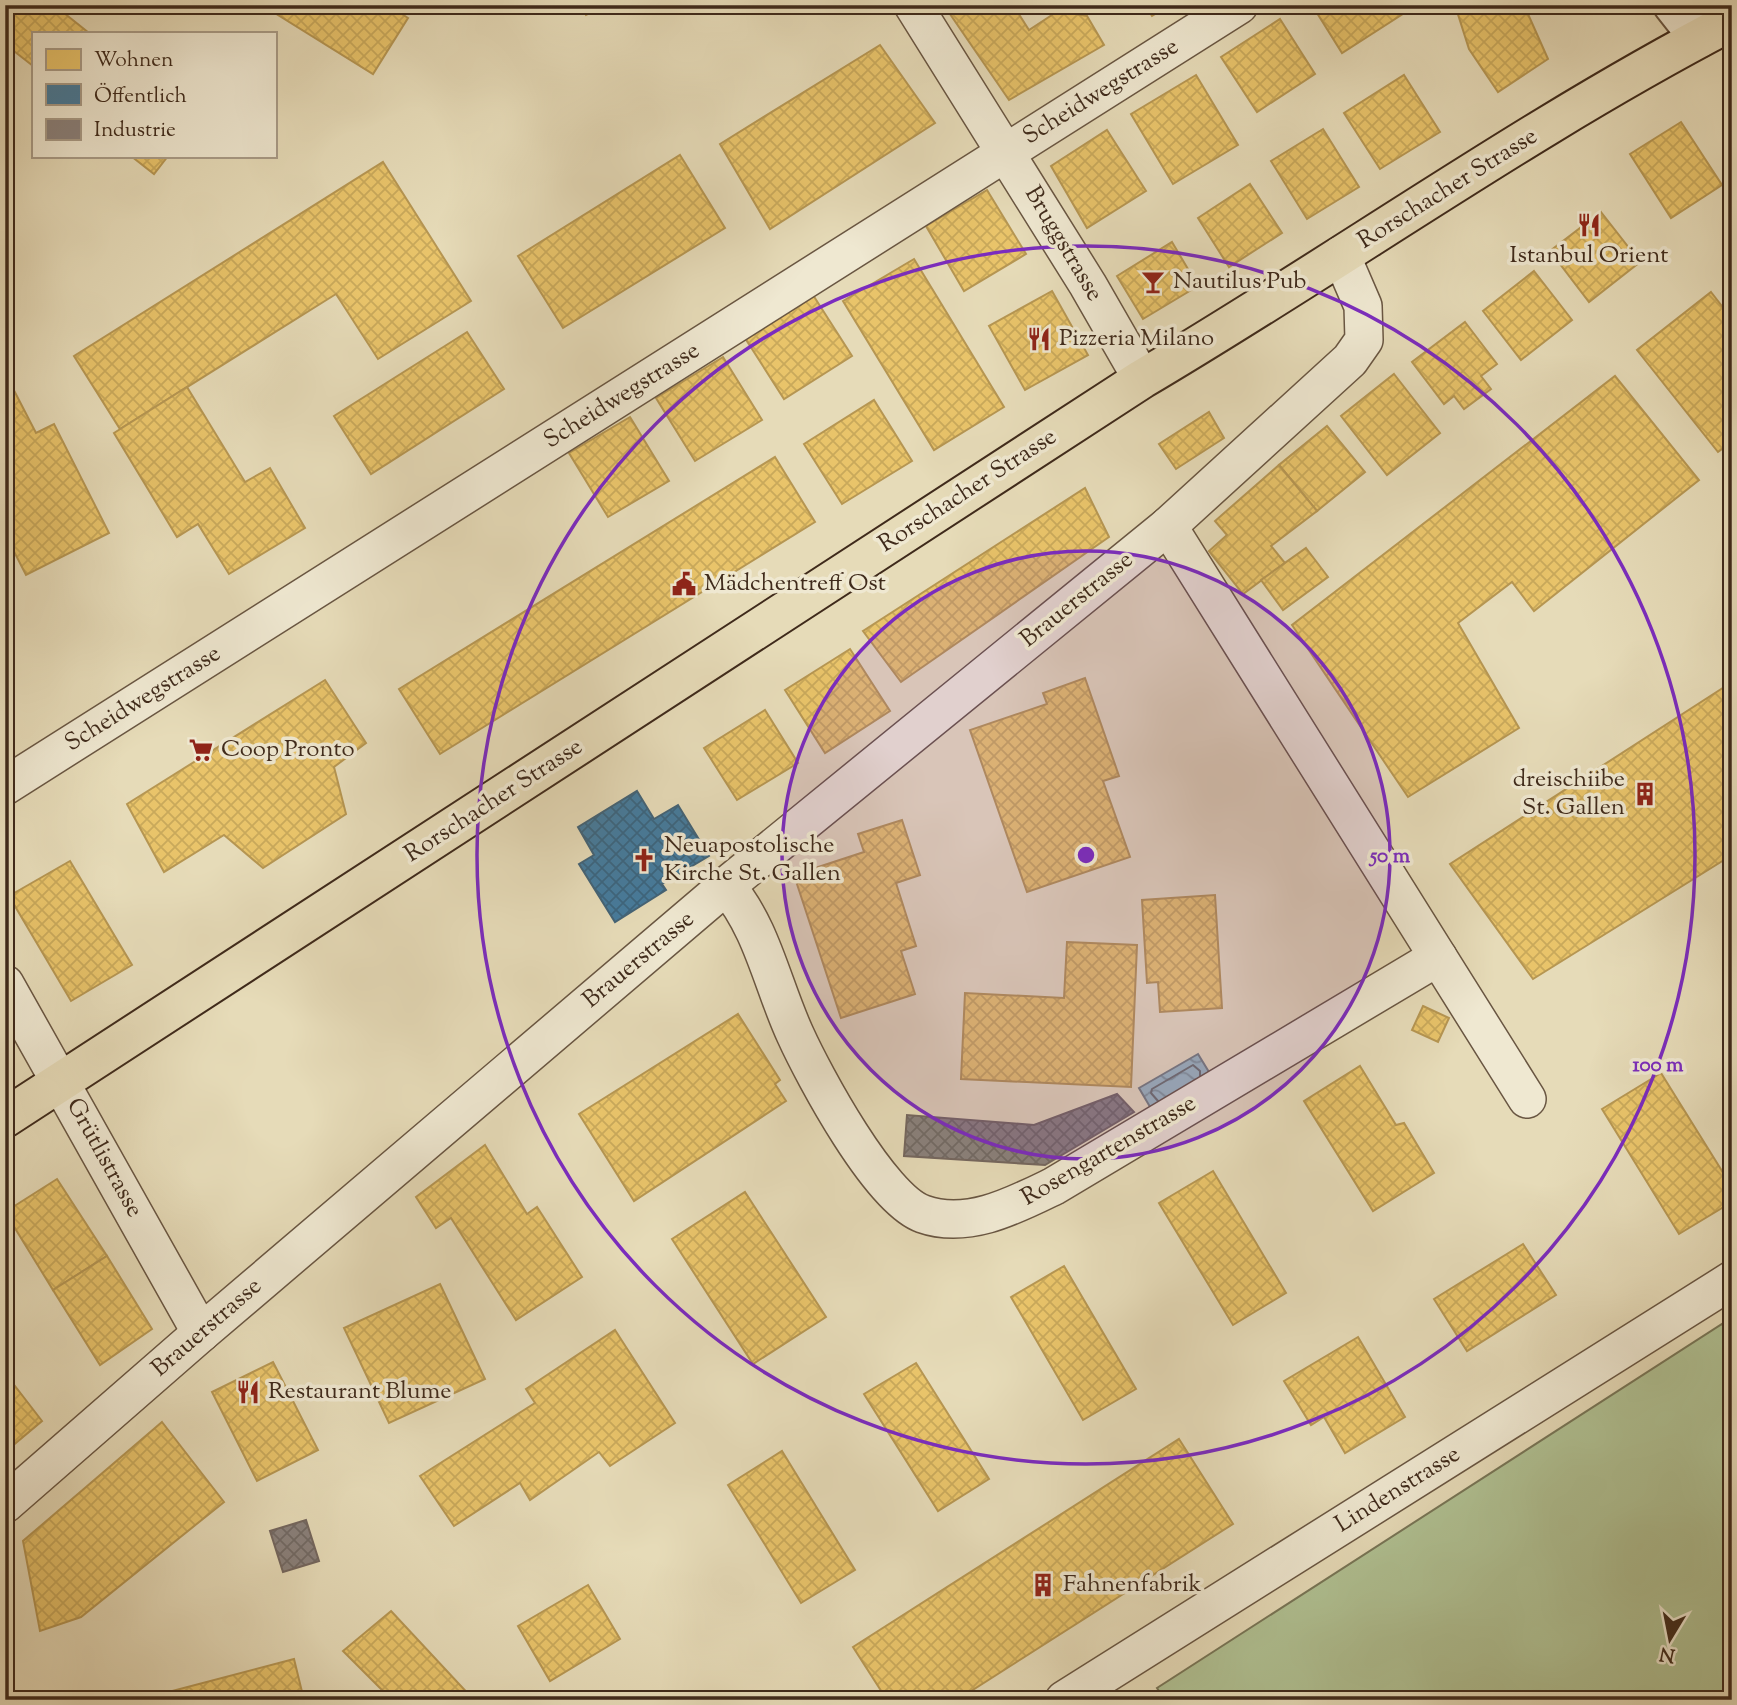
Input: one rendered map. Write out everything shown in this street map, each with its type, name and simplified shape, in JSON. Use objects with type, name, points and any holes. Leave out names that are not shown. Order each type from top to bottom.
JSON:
[{"type":"main road","name":"Rorschacher Strasse","points":[[5,1118],[1142,379],[1266,306],[1341,255],[1653,62],[1715,29]]},
{"type":"street","name":"Bruggstrasse","points":[[913,5],[1006,152],[1142,379]]},
{"type":"street","name":"Scheidwegstrasse","points":[[5,786],[1239,5]]},
{"type":"street","points":[[1673,5],[1715,29]]},
{"type":"street","name":"Brauerstrasse","points":[[5,1504],[201,1333],[726,886],[1168,526],[1350,360],[1364,340],[1363,306],[1341,255]]},
{"type":"street","points":[[1168,526],[1527,1099]]},
{"type":"street","name":"Rosengartenstrasse","points":[[726,886],[745,908],[795,1035],[834,1107],[876,1173],[921,1214],[951,1218],[1004,1210],[1054,1186],[1438,957]]},
{"type":"street","name":"Grütlistrasse","points":[[5,984],[201,1333]]},
{"type":"street","name":"Lindenstrasse","points":[[1064,1700],[1732,1280]]},
{"type":"green space","points":[[1722,1324],[1732,1340],[1732,1696],[1726,1700],[1165,1700],[1157,1688]]},
{"type":"water","points":[[1198,1054],[1212,1077],[1153,1112],[1139,1088]]},
{"type":"building: Wohnen","points":[[5,5],[54,5],[88,32],[32,32],[32,65],[5,44]]},
{"type":"building: Wohnen","points":[[271,5],[388,5],[408,18],[373,74],[270,10]]},
{"type":"building: Wohnen","points":[[581,5],[606,5],[586,15]]},
{"type":"building: Wohnen","points":[[964,5],[1013,5],[1029,30],[1058,11],[1087,16],[1104,45],[1009,100],[950,14]]},
{"type":"building: Wohnen","points":[[1145,5],[1170,5],[1152,16]]},
{"type":"building: Wohnen","points":[[1312,5],[1402,5],[1406,12],[1342,53]]},
{"type":"building: Wohnen","points":[[1455,5],[1524,5],[1548,59],[1498,92],[1469,49]]},
{"type":"building: Wohnen","points":[[1280,19],[1315,74],[1257,112],[1221,57]]},
{"type":"building: Wohnen","points":[[880,45],[935,123],[770,229],[720,144]]},
{"type":"building: Wohnen","points":[[1196,75],[1238,145],[1173,184],[1131,114]]},
{"type":"building: Wohnen","points":[[1404,75],[1440,132],[1380,169],[1344,113]]},
{"type":"building: Wohnen","points":[[1681,122],[1722,185],[1671,218],[1630,154]]},
{"type":"building: Wohnen","points":[[1323,129],[1359,187],[1307,219],[1271,161]]},
{"type":"building: Wohnen","points":[[1107,130],[1146,191],[1087,228],[1051,166]]},
{"type":"building: Wohnen","points":[[680,155],[725,228],[563,328],[518,256]]},
{"type":"building: Wohnen","points":[[134,158],[166,158],[154,174]]},
{"type":"building: Wohnen","points":[[383,162],[471,301],[378,359],[336,294],[120,429],[74,356]]},
{"type":"building: Wohnen","points":[[1250,184],[1282,233],[1229,267],[1198,218]]},
{"type":"building: Wohnen","points":[[987,190],[1026,254],[964,291],[926,226]]},
{"type":"building: Wohnen","points":[[1601,212],[1640,262],[1589,302],[1550,251]]},
{"type":"building: Wohnen","points":[[1172,242],[1198,286],[1143,319],[1117,276]]},
{"type":"building: Wohnen","points":[[914,259],[1004,407],[934,450],[843,301]]},
{"type":"building: Wohnen","points":[[1534,271],[1572,320],[1521,360],[1483,311]]},
{"type":"building: Wohnen","points":[[1052,291],[1088,355],[1025,390],[989,326]]},
{"type":"building: Wohnen","points":[[1711,292],[1732,319],[1732,442],[1718,452],[1637,350]]},
{"type":"building: Wohnen","points":[[813,295],[852,356],[784,399],[745,338]]},
{"type":"building: Wohnen","points":[[1465,322],[1497,364],[1481,376],[1491,389],[1464,409],[1454,396],[1444,404],[1412,362]]},
{"type":"building: Wohnen","points":[[467,332],[504,389],[371,474],[334,416]]},
{"type":"building: Wohnen","points":[[723,357],[762,420],[695,461],[656,398]]},
{"type":"building: Wohnen","points":[[5,373],[36,433],[54,424],[109,533],[26,575],[5,534]]},
{"type":"building: Wohnen","points":[[1394,374],[1440,433],[1387,475],[1341,416]]},
{"type":"building: Wohnen","points":[[1615,376],[1699,480],[1534,611],[1512,582],[1458,623],[1519,728],[1408,797],[1292,625]]},
{"type":"building: Wohnen","points":[[187,387],[245,482],[270,468],[305,528],[229,574],[198,524],[177,537],[114,433]]},
{"type":"building: Wohnen","points":[[874,400],[912,461],[842,504],[804,444]]},
{"type":"building: Wohnen","points":[[1209,412],[1224,438],[1176,469],[1159,444]]},
{"type":"building: Wohnen","points":[[630,417],[669,481],[608,517],[569,453]]},
{"type":"building: Wohnen","points":[[1327,426],[1365,472],[1317,511],[1279,465]]},
{"type":"building: Wohnen","points":[[775,457],[815,522],[440,754],[399,689]]},
{"type":"building: Wohnen","points":[[1279,465],[1317,511],[1271,546],[1285,563],[1243,594],[1209,551],[1227,535],[1215,521]]},
{"type":"building: Wohnen","points":[[1085,488],[1109,537],[901,682],[863,631]]},
{"type":"building: Wohnen","points":[[1306,548],[1328,577],[1283,610],[1261,580]]},
{"type":"building: Wohnen","points":[[850,649],[890,711],[825,753],[785,690]]},
{"type":"building: Wohnen","points":[[1085,678],[1119,776],[1103,781],[1130,857],[1027,892],[970,730],[1047,704],[1043,693]]},
{"type":"building: Wohnen","points":[[325,680],[366,743],[334,767],[346,814],[263,868],[224,835],[164,872],[127,804]]},
{"type":"building: Wohnen","name":"dreischiibe St. Gallen","points":[[1732,682],[1732,855],[1533,979],[1450,864]]},
{"type":"building: Wohnen","points":[[765,710],[798,763],[737,800],[704,748]]},
{"type":"building: Wohnen","points":[[902,820],[920,875],[896,883],[916,946],[901,951],[915,994],[841,1018],[794,875],[864,852],[858,834]]},
{"type":"building: Wohnen","points":[[70,861],[132,965],[71,1001],[9,896]]},
{"type":"building: Wohnen","points":[[1215,895],[1222,1008],[1160,1012],[1158,982],[1147,983],[1142,900]]},
{"type":"building: Wohnen","points":[[1067,942],[1137,945],[1131,1087],[961,1079],[965,993],[1064,998]]},
{"type":"building: Wohnen","points":[[1423,1006],[1449,1018],[1438,1042],[1412,1030]]},
{"type":"building: Wohnen","points":[[738,1014],[780,1080],[775,1084],[786,1101],[634,1201],[579,1114]]},
{"type":"building: Wohnen","points":[[1360,1066],[1396,1125],[1404,1123],[1434,1173],[1373,1211],[1304,1101]]},
{"type":"building: Wohnen","points":[[1661,1073],[1732,1187],[1732,1202],[1679,1234],[1602,1109]]},
{"type":"building: Wohnen","points":[[485,1145],[527,1214],[537,1207],[582,1277],[516,1320],[451,1218],[436,1228],[416,1197]]},
{"type":"building: Wohnen","points":[[1213,1171],[1286,1293],[1233,1325],[1159,1203]]},
{"type":"building: Wohnen","points":[[57,1179],[107,1256],[53,1290],[5,1212]]},
{"type":"building: Wohnen","points":[[745,1192],[826,1317],[753,1364],[672,1239]]},
{"type":"building: Wohnen","points":[[1523,1244],[1556,1295],[1467,1351],[1434,1299]]},
{"type":"building: Wohnen","points":[[107,1256],[152,1329],[100,1365],[53,1290]]},
{"type":"building: Wohnen","points":[[1064,1266],[1136,1389],[1083,1420],[1011,1297]]},
{"type":"building: Wohnen","points":[[440,1284],[485,1379],[389,1423],[344,1328]]},
{"type":"building: Wohnen","points":[[615,1330],[675,1423],[610,1466],[599,1452],[530,1500],[520,1483],[454,1526],[420,1476],[535,1403],[526,1389]]},
{"type":"building: Wohnen","points":[[1358,1337],[1405,1417],[1345,1453],[1324,1417],[1311,1425],[1284,1381]]},
{"type":"building: Wohnen","points":[[273,1362],[318,1450],[257,1481],[212,1392]]},
{"type":"building: Wohnen","points":[[916,1363],[989,1479],[938,1511],[864,1394]]},
{"type":"building: Wohnen","points":[[5,1373],[42,1421],[5,1452]]},
{"type":"building: Wohnen","points":[[162,1422],[224,1502],[81,1617],[40,1631],[23,1541]]},
{"type":"building: Wohnen","name":"Fahnenfabrik","points":[[1179,1439],[1233,1524],[957,1700],[887,1700],[853,1647]]},
{"type":"building: Wohnen","points":[[782,1451],[855,1570],[801,1603],[728,1485]]},
{"type":"building: Wohnen","points":[[588,1585],[620,1639],[550,1681],[518,1626]]},
{"type":"building: Wohnen","points":[[391,1611],[474,1700],[392,1700],[343,1651]]},
{"type":"building: Wohnen","points":[[294,1659],[304,1700],[138,1700]]},
{"type":"building: Öffentlich","name":"Neuapostolische Kirche St. Gallen","points":[[637,791],[654,819],[678,805],[709,856],[662,884],[666,890],[615,922],[579,864],[594,855],[578,827]]},
{"type":"building: Industrie","points":[[1117,1094],[1134,1112],[1045,1165],[904,1156],[907,1115],[1034,1125]]},
{"type":"building: Industrie","points":[[306,1520],[319,1561],[283,1572],[270,1531]]},
{"type":"place","name":"Istanbul Orient","points":[[1589,225]]},
{"type":"place","name":"Nautilus Pub","points":[[1153,282]]},
{"type":"place","name":"Pizzeria Milano","points":[[1039,339]]},
{"type":"place","name":"Mädchentreff Ost","points":[[684,584]]},
{"type":"place","name":"Coop Pronto","points":[[201,750]]},
{"type":"place","name":"dreischiibe St. Gallen","points":[[1645,794]]},
{"type":"place","name":"Neuapostolische Kirche St. Gallen","points":[[644,860]]},
{"type":"place","name":"Restaurant Blume","points":[[248,1392]]},
{"type":"place","name":"Fahnenfabrik","points":[[1043,1585]]}]
